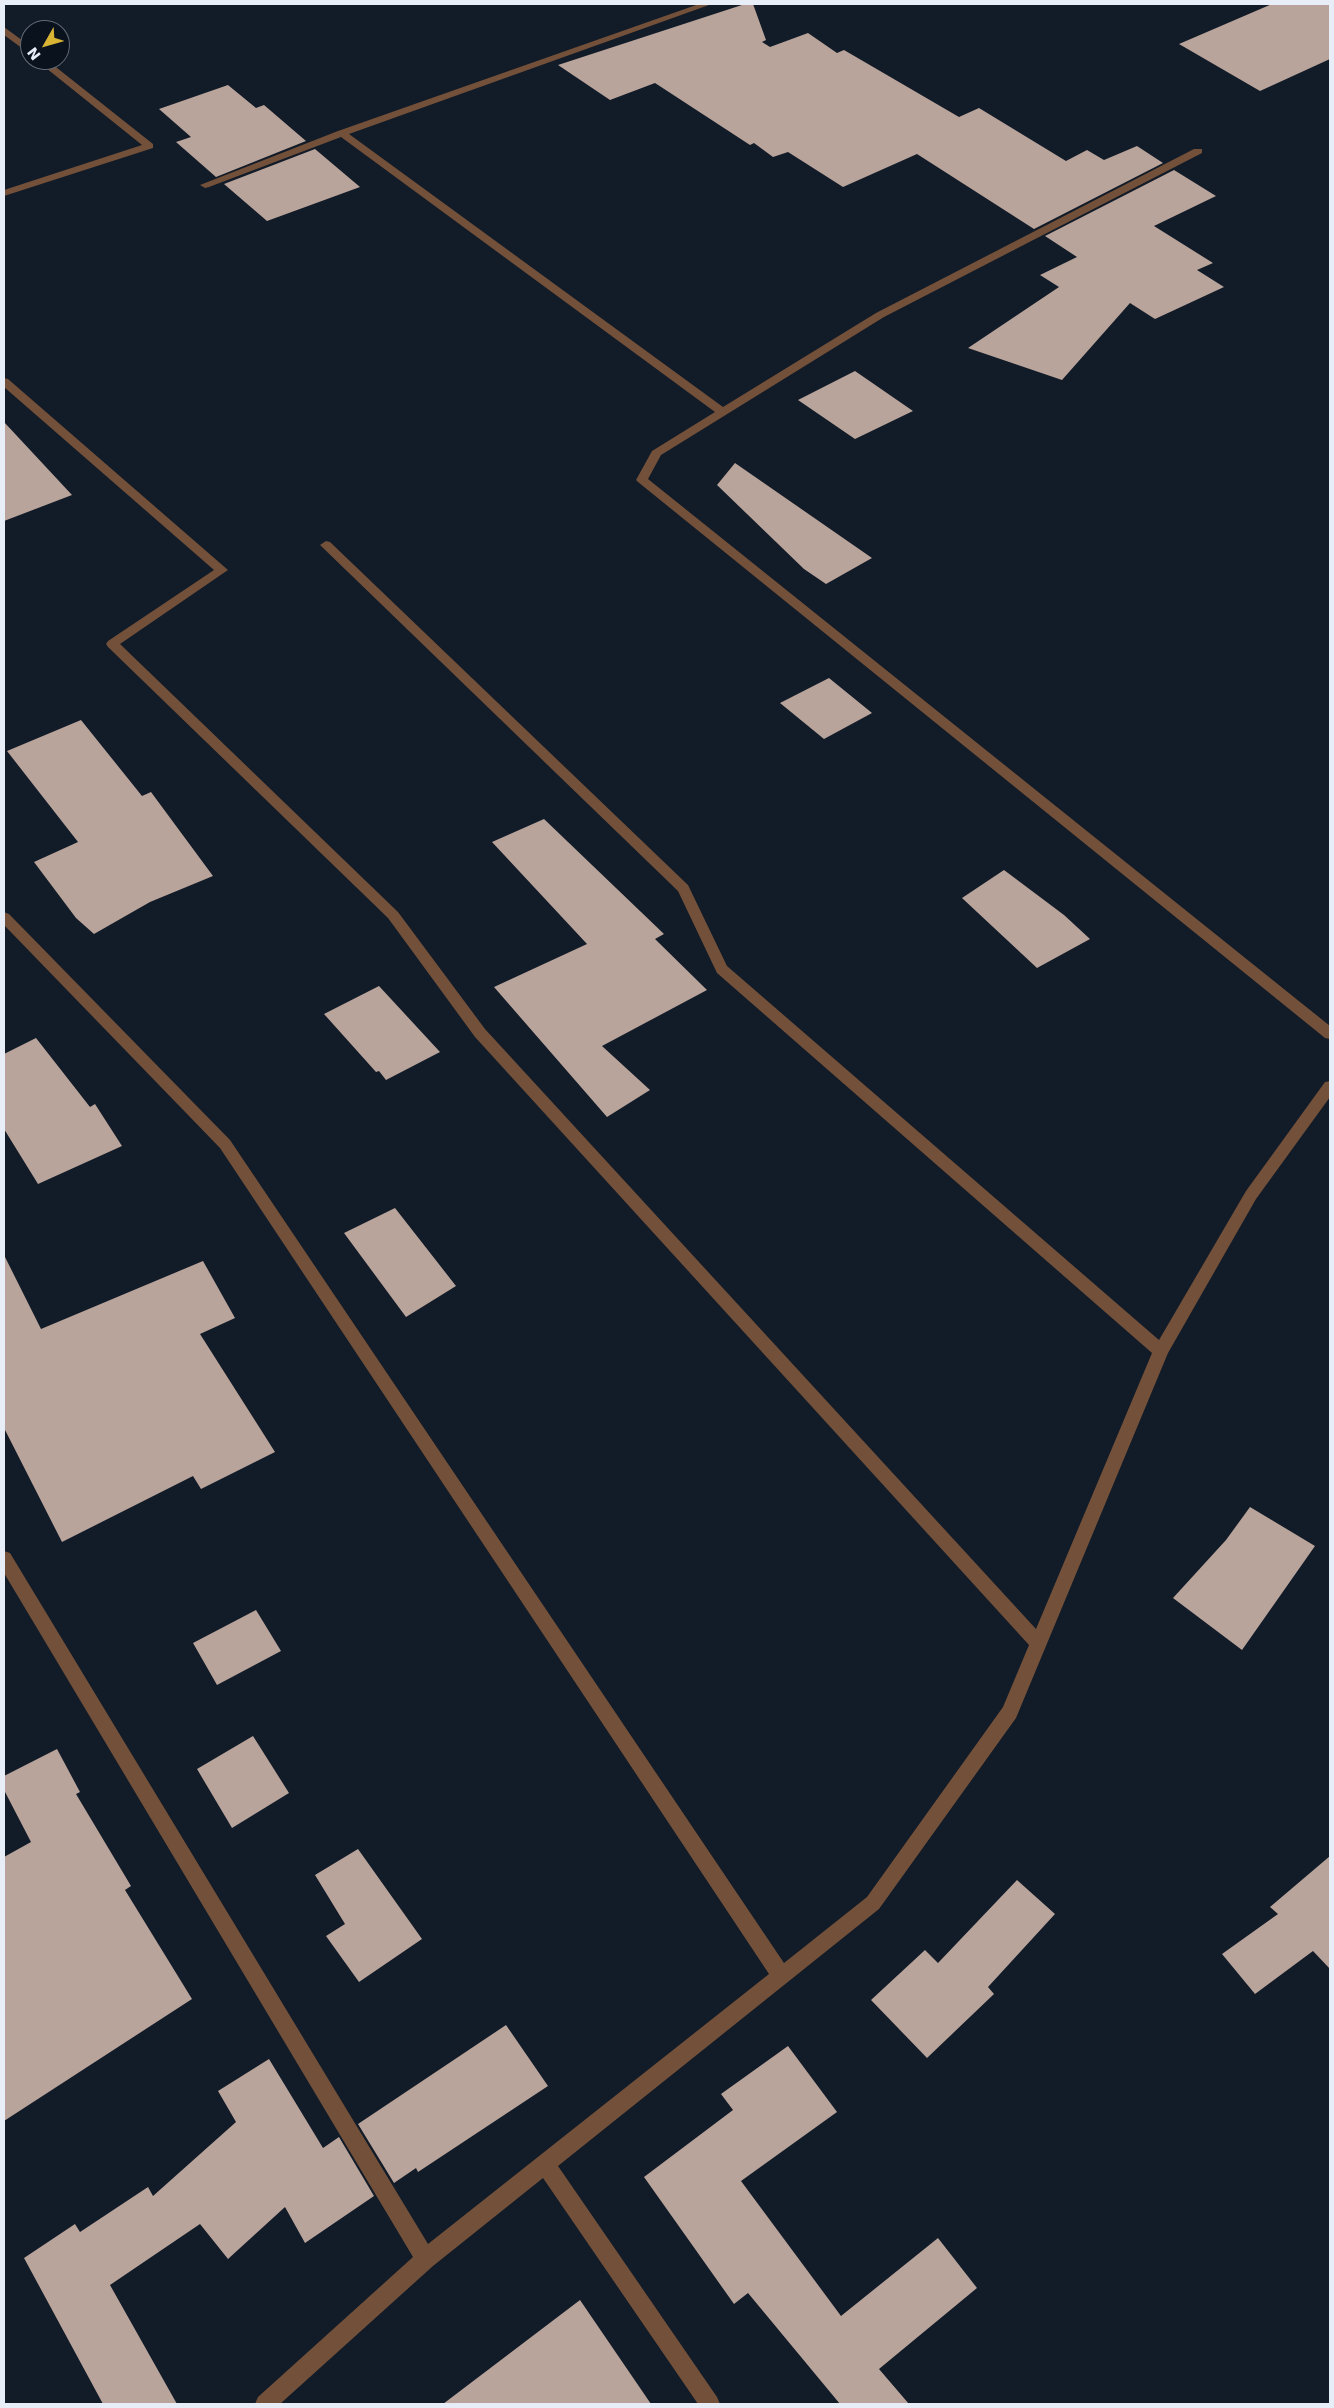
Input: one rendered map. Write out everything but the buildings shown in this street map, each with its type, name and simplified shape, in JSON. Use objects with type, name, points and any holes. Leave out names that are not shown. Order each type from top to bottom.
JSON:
[{"type":"street","points":[[205,185],[342,133],[704,5]]},
{"type":"street","points":[[4,30],[20,43]]},
{"type":"street","points":[[4,193],[150,146],[54,70]]},
{"type":"street","points":[[342,133],[723,412]]},
{"type":"street","points":[[1198,151],[880,315],[656,453],[642,480],[1330,1034]]},
{"type":"street","points":[[4,381],[222,570],[112,644],[393,914],[480,1033],[1038,1644]]},
{"type":"street","points":[[326,545],[683,888],[722,969],[1161,1351]]},
{"type":"street","points":[[4,917],[225,1144],[781,1975]]},
{"type":"street","points":[[265,2404],[426,2259],[873,1903],[1010,1712],[1161,1351],[1250,1195],[1330,1086]]},
{"type":"street","points":[[4,1558],[426,2259]]},
{"type":"street","points":[[545,2164],[710,2404]]}]
